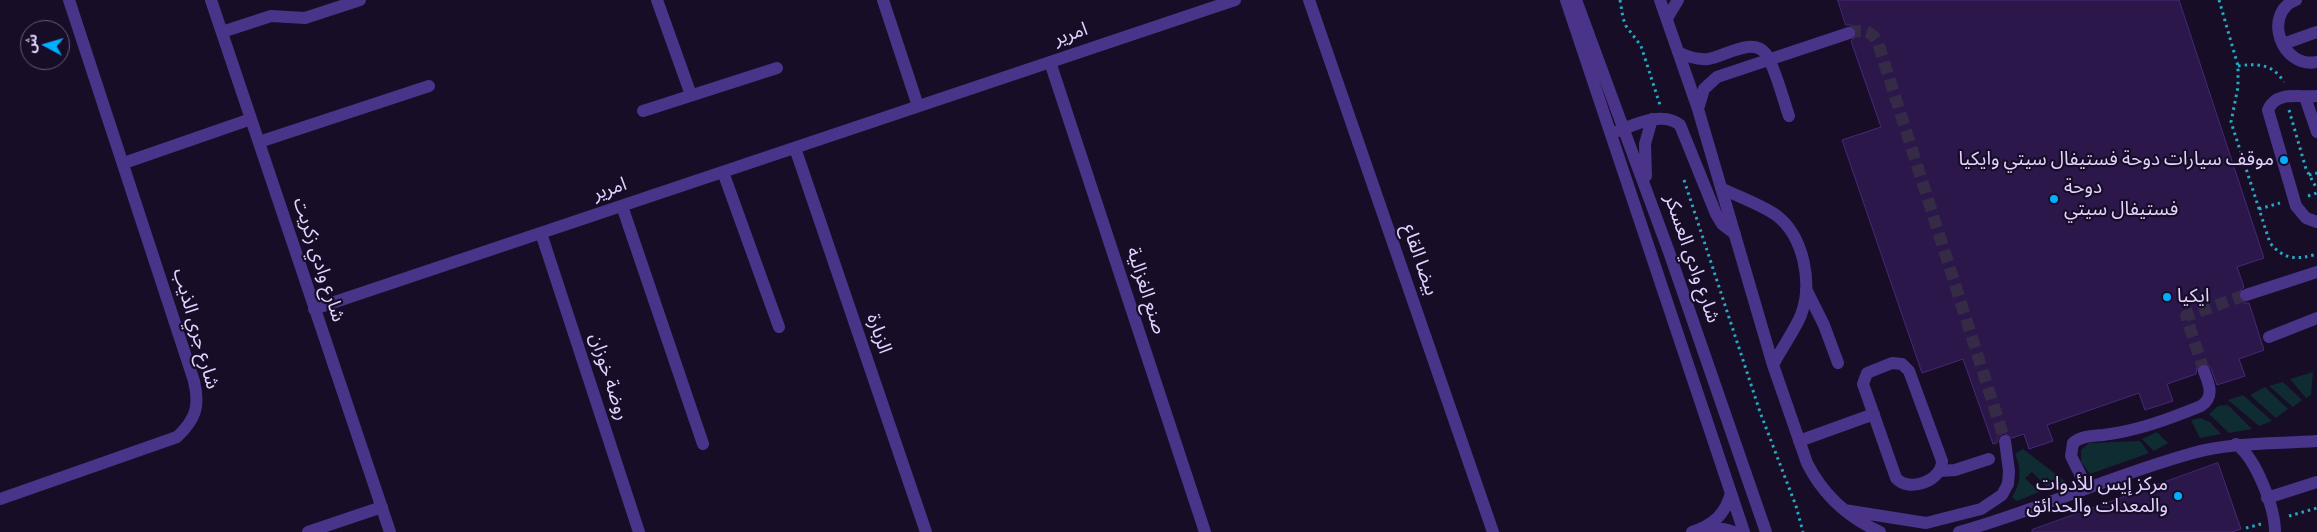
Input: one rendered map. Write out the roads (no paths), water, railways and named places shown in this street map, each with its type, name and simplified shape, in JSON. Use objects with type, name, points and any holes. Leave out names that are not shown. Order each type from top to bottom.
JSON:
[{"type":"street","name":"شارع جري الذيب","points":[[0,499],[177,437],[189,426],[196,412],[198,396],[194,381],[69,0]]},
{"type":"street","name":"شارع وادي زكريت","points":[[211,0],[390,532]]},
{"type":"street","points":[[222,32],[272,16],[309,17],[360,0]]},
{"type":"street","points":[[657,0],[691,95]]},
{"type":"street","points":[[883,0],[918,106]]},
{"type":"street","name":"امرير","points":[[314,309],[1235,0]]},
{"type":"street","name":"بيضا القاع","points":[[1309,0],[1493,532]]},
{"type":"street","name":"شارع وادي العسكر","points":[[1566,0],[1618,131],[1648,193],[1766,532]]},
{"type":"street","name":"شارع وادي العسكر","points":[[1576,0],[1744,532]]},
{"type":"street","points":[[1660,0],[1698,109],[1773,365],[1799,441],[1814,477],[1842,510],[1861,524],[1880,532]]},
{"type":"street","points":[[1666,18],[1678,0]]},
{"type":"street","points":[[2278,0],[2278,25],[2288,54],[2297,61],[2308,64],[2317,62]]},
{"type":"street","points":[[2279,16],[2284,8],[2296,0]]},
{"type":"street","points":[[2283,44],[2317,32]]},
{"type":"street","points":[[1698,109],[1704,89],[1717,77],[1849,33]]},
{"type":"street","points":[[1678,52],[1687,56],[1706,59],[1754,46],[1763,51],[1768,59],[1789,116]]},
{"type":"street","name":"صنع الغزالية","points":[[1050,62],[1205,532]]},
{"type":"street","points":[[643,110],[777,68]]},
{"type":"street","points":[[259,142],[430,86]]},
{"type":"street","points":[[2317,132],[2311,96],[2277,99],[2270,106],[2268,114],[2296,206],[2306,218],[2317,222]]},
{"type":"street","points":[[124,163],[252,119]]},
{"type":"street","points":[[1618,131],[1658,119],[1677,122],[1683,129],[1716,214],[1722,224],[1735,234]]},
{"type":"street","points":[[1648,193],[1645,152],[1658,119]]},
{"type":"street","name":"الزبارة","points":[[795,148],[926,532]]},
{"type":"street","points":[[722,172],[779,327]]},
{"type":"street","points":[[1721,188],[1778,216],[1788,227],[1798,244],[1804,263],[1806,289],[1802,314],[1773,365]]},
{"type":"street","points":[[622,206],[703,444]]},
{"type":"street","name":"روضة خوزان","points":[[541,233],[640,532]]},
{"type":"street","points":[[2246,295],[2317,272]]},
{"type":"street","points":[[1806,289],[1824,325],[1838,362]]},
{"type":"street","points":[[2269,337],[2316,321]]},
{"type":"street","points":[[1892,363],[1902,364],[1911,376],[1942,461],[1940,470],[1932,478],[1913,485],[1904,484],[1896,478],[1863,384],[1864,376],[1870,371],[1892,363]]},
{"type":"street","points":[[2087,488],[2070,456],[2071,447],[2075,441],[2080,438],[2142,428],[2201,406],[2208,402],[2210,397],[2204,371]]},
{"type":"street","points":[[1799,441],[1874,414]]},
{"type":"street","points":[[1959,532],[2193,453],[2236,444],[2317,440]]},
{"type":"street","points":[[1842,510],[1926,523],[1982,509],[2002,495],[2008,484],[2008,454],[2005,441]]},
{"type":"street","points":[[2236,444],[2247,452],[2255,464],[2267,498],[2274,532]]},
{"type":"street","points":[[1940,470],[1955,470],[1989,458]]},
{"type":"street","points":[[2267,498],[2317,482]]},
{"type":"street","points":[[1695,531],[1710,525],[1720,516],[1727,506],[1731,493]]},
{"type":"street","points":[[308,532],[382,507]]},
{"type":"street","points":[[1695,531],[1724,529],[1734,532]]},
{"type":"tunnel","points":[[1849,33],[1858,31],[1869,33],[1873,35],[1878,43],[2005,441]]},
{"type":"tunnel","points":[[2204,371],[2186,316],[2246,295]]},
{"type":"place","name":"موقف سيارات دوحة فستيفال سيتي وايكيا","points":[[2284,160]]},
{"type":"place","name":"دوحة فستيفال سيتي","points":[[2054,199]]},
{"type":"place","name":"ايكيا","points":[[2167,297]]},
{"type":"place","name":"مركز إيس للأدوات والمعدات والحدائق","points":[[2178,496]]}]
